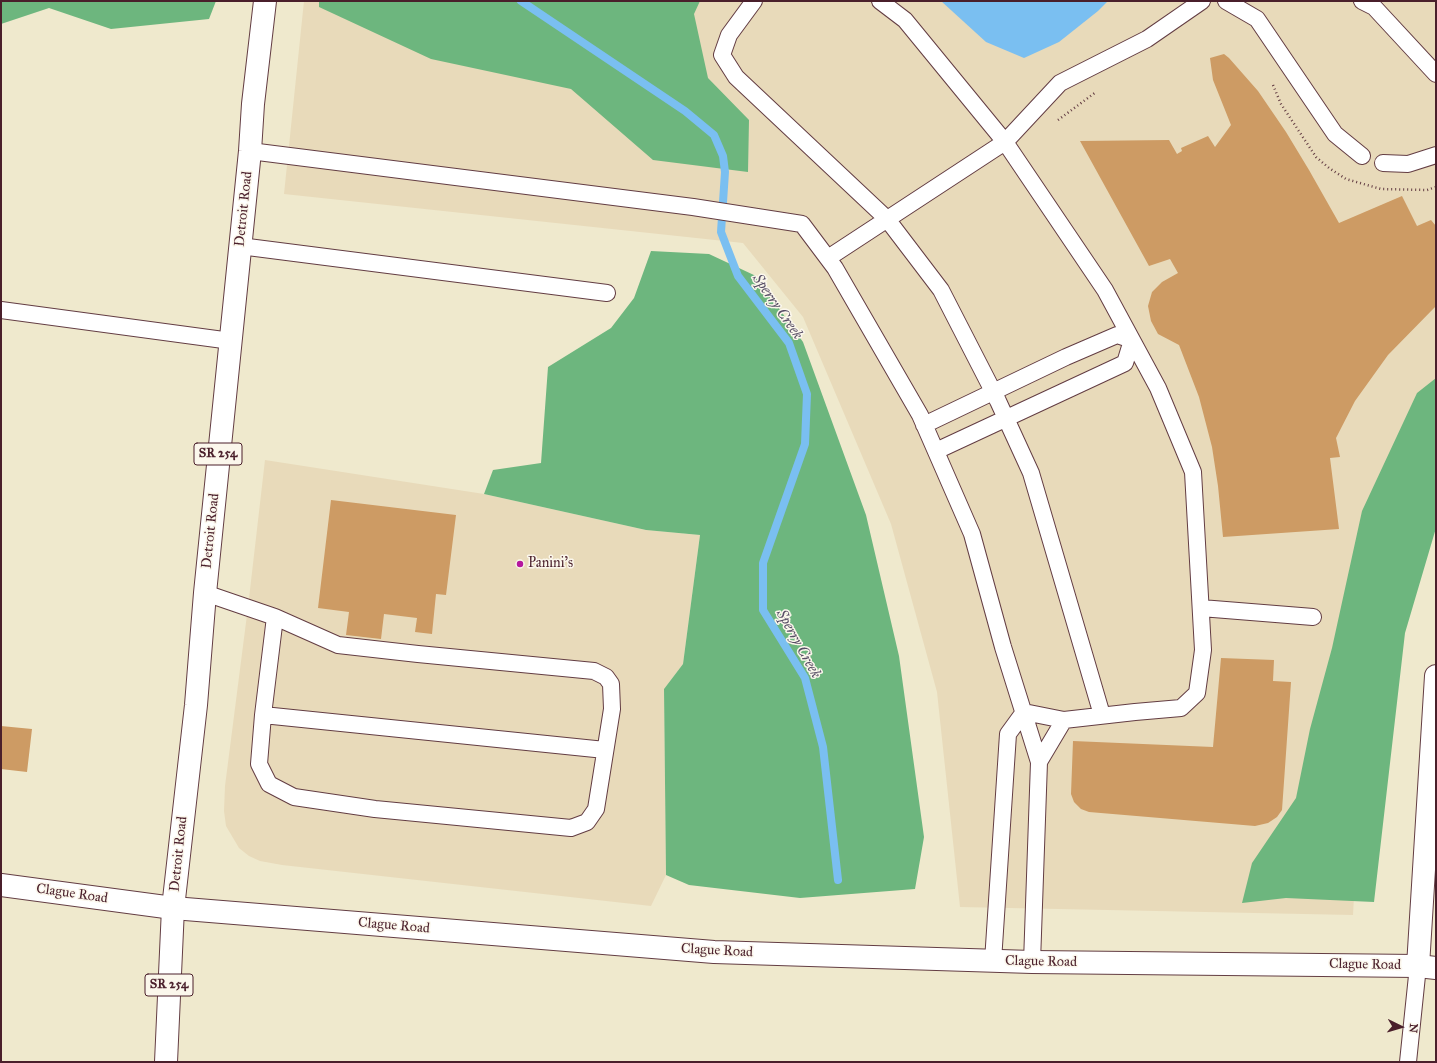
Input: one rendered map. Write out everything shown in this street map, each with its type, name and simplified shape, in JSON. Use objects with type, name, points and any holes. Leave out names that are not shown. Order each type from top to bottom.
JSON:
[{"type":"main road","name":"Detroit Road","points":[[166,1062],[173,908],[196,705],[205,593],[250,151],[253,104],[265,1]]},
{"type":"main road","points":[[1427,967],[1436,676]]},
{"type":"main road","name":"Clague Road","points":[[1,885],[173,908],[714,952],[1032,962],[1427,967]]},
{"type":"lane","points":[[754,1],[729,35],[722,55],[736,77],[887,219],[941,290],[994,393],[1031,473],[1102,716]]},
{"type":"lane","points":[[880,1],[905,20],[1005,142],[1105,290],[1158,388],[1193,472],[1203,650],[1197,693],[1181,708],[1064,720],[1024,712]]},
{"type":"lane","points":[[828,258],[1005,142],[1060,83],[1147,39],[1202,1]]},
{"type":"lane","points":[[1226,1],[1257,19],[1335,134],[1362,156]]},
{"type":"lane","points":[[1362,1],[1374,7],[1436,74]]},
{"type":"lane","points":[[250,151],[693,207],[802,224],[835,268],[920,415],[972,534],[1003,647],[1040,762],[1032,962]]},
{"type":"lane","points":[[1383,163],[1408,164],[1436,155]]},
{"type":"lane","points":[[240,246],[607,293]]},
{"type":"lane","points":[[1,310],[231,341]]},
{"type":"lane","points":[[924,425],[994,393],[1066,357],[1117,335],[1132,340]]},
{"type":"lane","points":[[936,451],[1125,363],[1132,340]]},
{"type":"lane","points":[[205,593],[275,617],[338,644],[418,654],[594,671],[606,677],[610,684],[612,709],[596,809],[587,822],[571,828],[376,809],[294,797],[269,784],[259,764],[263,715],[275,617]]},
{"type":"lane","points":[[1201,608],[1313,617]]},
{"type":"lane","points":[[993,961],[1008,734],[1024,712]]},
{"type":"lane","points":[[263,715],[605,750]]},
{"type":"lane","points":[[1040,762],[1064,720]]},
{"type":"lane","points":[[1408,1062],[1427,967]]},
{"type":"path","points":[[1273,84],[1280,104],[1316,157],[1346,179],[1381,189],[1426,190],[1436,187]]},
{"type":"path","points":[[1053,124],[1100,88]]},
{"type":"shaded area","points":[[304,1],[1436,1],[1436,427],[1368,634],[1353,915],[960,907],[937,692],[891,524],[803,317],[743,243],[284,194]]},
{"type":"shaded area","points":[[265,460],[484,494],[646,530],[700,535],[683,664],[664,689],[666,875],[651,906],[282,865],[260,861],[249,856],[239,848],[226,826],[224,811],[225,786]]},
{"type":"green space","points":[[1,1],[216,1],[209,19],[111,29],[49,8],[1,24]]},
{"type":"green space","points":[[319,1],[700,1],[694,14],[708,78],[749,120],[748,172],[653,160],[571,89],[431,59],[319,7]]},
{"type":"green space","points":[[651,251],[709,254],[756,276],[803,342],[866,515],[899,656],[924,837],[915,889],[800,898],[689,885],[666,875],[664,689],[683,664],[700,535],[646,530],[484,494],[493,470],[541,463],[548,367],[611,328],[634,298]]},
{"type":"green space","points":[[1436,378],[1436,528],[1405,633],[1374,902],[1286,898],[1242,903],[1252,863],[1296,798],[1310,729],[1332,648],[1362,511],[1417,393]]},
{"type":"water","points":[[941,1],[1108,1],[1098,11],[1059,42],[1024,58],[986,42]]},
{"type":"building","points":[[1224,54],[1258,91],[1286,132],[1339,223],[1402,196],[1417,226],[1431,220],[1436,226],[1436,306],[1388,355],[1355,401],[1336,438],[1340,457],[1330,458],[1339,529],[1223,537],[1218,486],[1212,447],[1199,397],[1179,345],[1158,334],[1151,321],[1148,306],[1152,292],[1162,282],[1178,273],[1170,259],[1149,266],[1080,141],[1169,140],[1177,154],[1182,151],[1181,148],[1208,136],[1215,147],[1231,125],[1213,80],[1210,58]]},
{"type":"building","points":[[331,500],[456,515],[446,595],[436,594],[432,634],[415,632],[417,618],[384,614],[381,639],[346,635],[349,612],[318,608]]},
{"type":"building","points":[[1221,658],[1274,660],[1273,681],[1291,682],[1282,810],[1277,817],[1268,823],[1255,826],[1089,812],[1081,809],[1074,802],[1071,794],[1073,741],[1213,747]]},
{"type":"building","points":[[1,726],[32,729],[27,772],[1,769]]},
{"type":"waterway","name":"Sperry Creek","points":[[521,1],[685,111],[714,135],[723,156],[725,172],[721,232],[738,276],[789,343],[807,394],[805,444],[763,563],[763,610],[805,678],[823,747],[838,880]]},
{"type":"place","name":"Panini's","points":[[520,564]]}]
